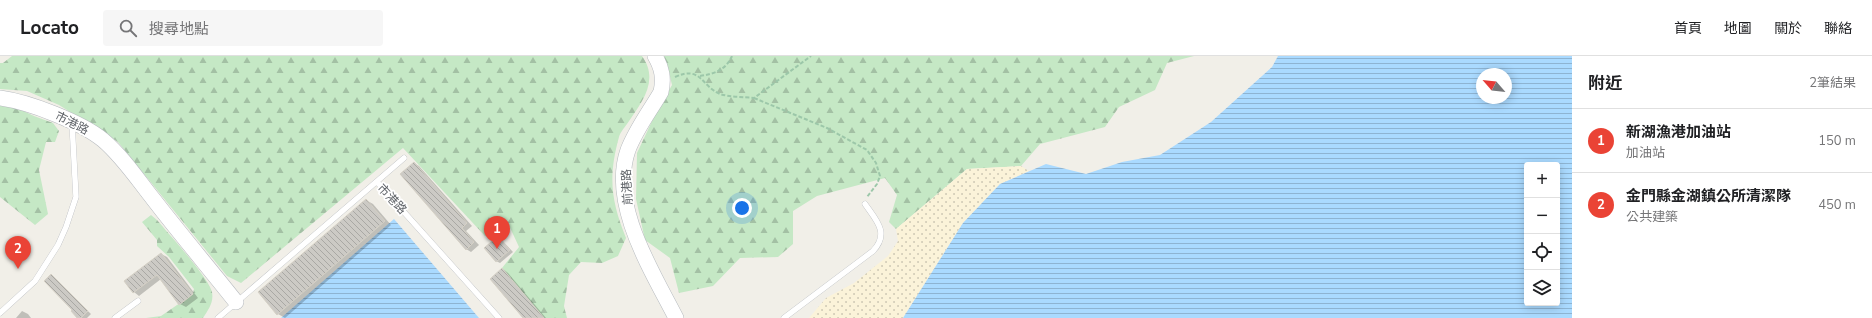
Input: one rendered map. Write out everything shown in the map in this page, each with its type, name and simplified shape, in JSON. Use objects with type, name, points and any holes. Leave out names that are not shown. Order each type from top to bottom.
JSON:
[{"type":"street","points":[[655,56],[662,73],[663,83]]},
{"type":"street","name":"前港路","points":[[663,83],[661,92],[633,140],[628,152],[624,181],[629,218],[634,234],[640,249],[676,318]]},
{"type":"street","name":"市港路","points":[[0,98],[25,103],[72,123],[102,139],[111,148],[236,302]]},
{"type":"lane","points":[[0,313],[35,281],[58,245],[74,208],[76,191],[72,123]]},
{"type":"lane","points":[[377,182],[404,158]]},
{"type":"lane","name":"市港路","points":[[218,318],[377,182],[499,318]]},
{"type":"lane","points":[[784,318],[866,257],[878,246],[882,230],[865,204]]},
{"type":"lane","points":[[115,318],[138,301]]},
{"type":"path","points":[[663,83],[683,74],[692,73],[700,76],[712,74],[722,69],[732,56]]},
{"type":"path","points":[[754,98],[811,56]]},
{"type":"path","points":[[700,76],[709,87],[720,94],[754,98],[827,128],[867,150],[876,163],[880,176],[877,184],[866,199],[865,204]]},
{"type":"green space","points":[[12,56],[642,56],[647,65],[649,83],[643,100],[622,130],[613,164],[612,177],[614,200],[626,238],[618,256],[602,263],[581,262],[569,275],[564,306],[567,318],[544,318],[502,268],[519,247],[507,221],[497,230],[485,236],[403,148],[241,283],[227,276],[118,142],[59,105],[27,91],[0,89],[0,63],[3,63]]},
{"type":"green space","points":[[663,56],[1194,56],[1167,63],[1155,90],[1119,107],[1105,127],[1040,144],[1021,166],[967,169],[896,229],[889,222],[897,195],[885,178],[817,196],[793,211],[793,244],[778,257],[740,258],[713,286],[679,293],[670,258],[645,240],[636,199],[637,153],[653,119],[672,85],[668,68]]},
{"type":"green space","points":[[0,106],[15,107],[53,123],[59,131],[55,142],[46,142],[39,170],[48,214],[35,225],[0,197]]},
{"type":"green space","points":[[151,215],[188,256],[209,285],[212,292],[212,300],[203,318],[146,318],[161,316],[193,294],[194,289],[169,257],[157,246],[157,240],[142,222]]},
{"type":"sand","points":[[1021,166],[1029,171],[1000,184],[963,223],[903,318],[809,318],[826,298],[854,283],[888,256],[898,241],[896,229],[967,169]]},
{"type":"water","points":[[1278,56],[1572,56],[1572,318],[903,318],[963,223],[1000,184],[1046,164],[1086,174],[1122,162],[1160,155],[1211,122],[1272,67]]},
{"type":"water","points":[[394,219],[479,318],[281,318]]},
{"type":"building","points":[[414,162],[467,223],[462,228],[474,242],[466,250],[400,174]]},
{"type":"building","points":[[366,199],[385,221],[277,315],[258,292]]},
{"type":"building","points":[[498,236],[510,250],[496,262],[484,248]]},
{"type":"building","points":[[161,253],[193,294],[179,305],[157,275],[133,293],[124,281]]},
{"type":"building","points":[[502,268],[544,318],[523,318],[490,279]]},
{"type":"building","points":[[51,274],[88,311],[81,318],[77,318],[71,311],[72,310],[44,281]]},
{"type":"place","name":"新湖漁港加油站","points":[[497,249]]},
{"type":"place","name":"金門縣金湖鎮公所清潔隊","points":[[18,269]]}]
